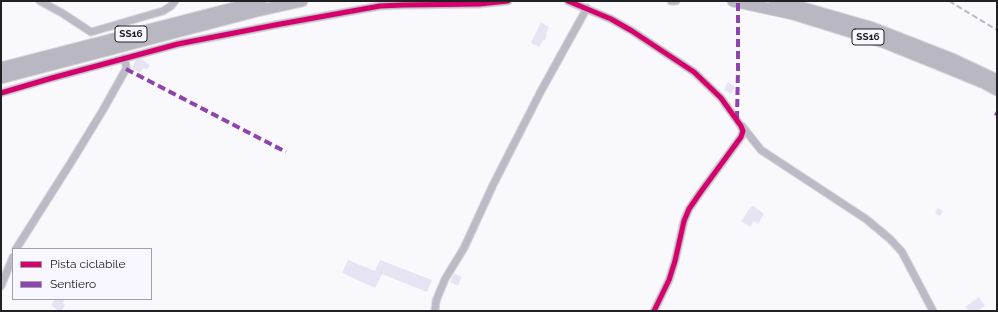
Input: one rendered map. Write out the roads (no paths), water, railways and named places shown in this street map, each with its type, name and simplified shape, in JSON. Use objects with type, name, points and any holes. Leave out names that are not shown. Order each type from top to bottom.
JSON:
[{"type":"highway","name":"SS16","points":[[1,68],[261,1]]},
{"type":"highway","name":"SS16","points":[[1,78],[249,13],[302,1]]},
{"type":"highway","name":"SS16","points":[[733,1],[793,14],[883,42],[984,83],[997,90]]},
{"type":"highway","name":"SS16","points":[[774,1],[873,28],[950,58],[997,80]]},
{"type":"highway","points":[[799,1],[836,17]]},
{"type":"street","points":[[40,1],[91,32],[163,11],[171,6],[175,1]]},
{"type":"street","points":[[1,94],[52,78],[178,44],[276,25],[380,6],[479,4],[508,1]]},
{"type":"street","points":[[568,1],[587,8],[616,22],[694,72],[720,98],[761,150],[866,219],[890,239],[902,252],[933,311]]},
{"type":"street","points":[[671,1],[676,1]]},
{"type":"street","points":[[435,311],[436,301],[445,280],[464,248],[500,171],[541,91],[587,8]]},
{"type":"street","points":[[17,248],[103,110],[126,68],[124,58]]},
{"type":"street","points":[[654,311],[669,280],[684,222],[689,209],[741,137],[741,126]]},
{"type":"street","points":[[1,286],[12,259]]},
{"type":"railway","points":[[949,1],[997,30]]}]
